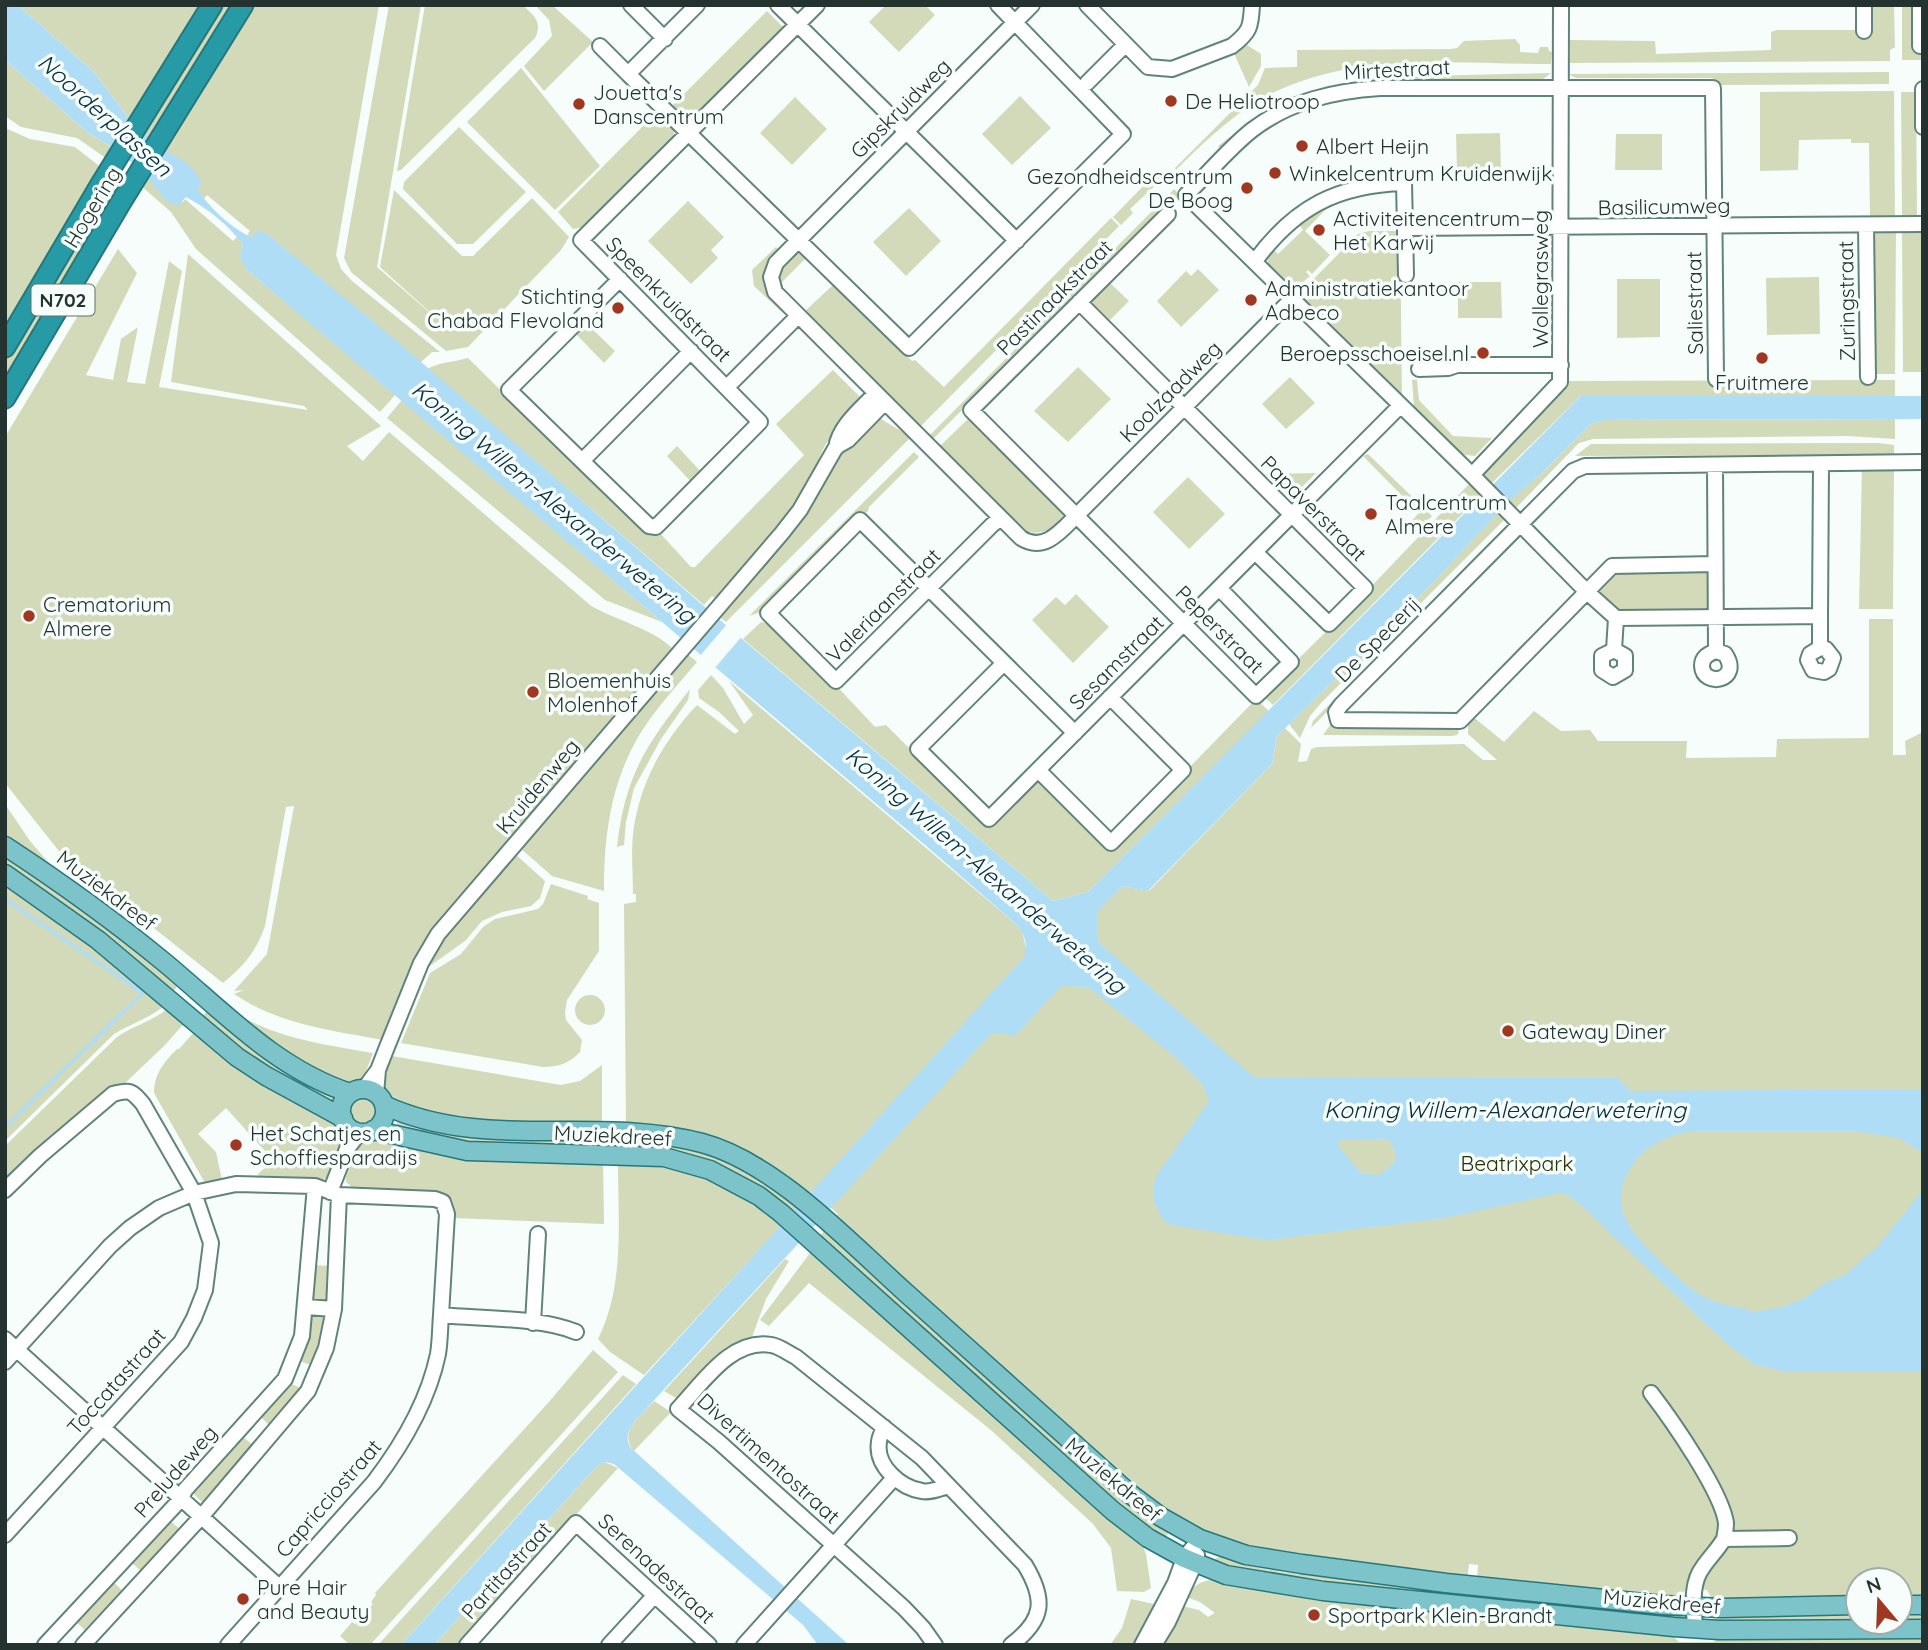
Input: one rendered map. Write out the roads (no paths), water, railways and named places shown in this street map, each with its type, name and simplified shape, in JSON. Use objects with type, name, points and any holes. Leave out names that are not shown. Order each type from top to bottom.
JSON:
[{"type":"highway","name":"Hogering","points":[[5,347],[101,184],[212,5]]},
{"type":"highway","name":"Hogering","points":[[5,398],[121,202],[243,5]]},
{"type":"main road","name":"Muziekdreef","points":[[5,846],[106,915],[222,1013],[285,1060],[338,1089],[369,1095],[402,1113],[446,1124],[507,1131],[640,1132],[680,1137],[706,1144],[758,1168],[793,1193],[1129,1493],[1161,1517],[1200,1539],[1246,1555],[1446,1583],[1694,1607],[1844,1606]]},
{"type":"main road","name":"Muziekdreef","points":[[5,874],[98,940],[250,1066],[356,1126],[467,1151],[664,1157],[710,1170],[759,1196],[821,1248],[1113,1511],[1147,1538],[1190,1560],[1226,1574],[1323,1591],[1695,1629],[1923,1629]]},
{"type":"main road","points":[[369,1095],[383,1119],[356,1126],[342,1104],[369,1095]]},
{"type":"street","points":[[631,5],[664,39]]},
{"type":"street","points":[[628,74],[697,5]]},
{"type":"street","points":[[778,5],[1017,241]]},
{"type":"street","points":[[688,133],[817,5]]},
{"type":"street","points":[[600,46],[909,348],[1123,134],[998,5]]},
{"type":"street","name":"Gipskruidweg","points":[[920,437],[775,292],[771,277],[776,263],[798,240],[1032,5]]},
{"type":"street","points":[[1087,5],[1122,48],[1152,69],[1172,69],[1232,46],[1247,33],[1251,25],[1252,5]]},
{"type":"street","name":"Wollegrasweg","points":[[1472,475],[1560,382],[1561,5]]},
{"type":"street","points":[[1864,5],[1864,31]]},
{"type":"street","points":[[1920,5],[1920,46],[1923,46]]},
{"type":"street","points":[[1087,83],[1122,48]]},
{"type":"street","name":"Mirtestraat","points":[[1255,261],[1186,195],[1253,130],[1279,114],[1315,98],[1346,90],[1713,88],[1714,226]]},
{"type":"street","points":[[1923,89],[1923,127]]},
{"type":"street","name":"Speenkruidstraat","points":[[582,461],[649,526],[656,527],[760,422],[581,240],[688,133]]},
{"type":"street","points":[[1406,275],[1404,183],[1357,187],[1323,200],[1301,214],[1255,261],[1616,618],[1820,616]]},
{"type":"street","name":"Pastinaakstraat","points":[[1077,515],[971,410],[1168,214]]},
{"type":"street","name":"Basilicumweg","points":[[1406,228],[1923,224]]},
{"type":"street","name":"Zuringstraat","points":[[1866,225],[1868,377]]},
{"type":"street","name":"Saliestraat","points":[[1714,226],[1716,379]]},
{"type":"street","points":[[620,279],[509,390],[582,461],[691,351]]},
{"type":"street","name":"Koolzaadweg","points":[[920,437],[1028,542],[1041,544],[1049,541],[1077,515],[1293,298]]},
{"type":"street","name":"Papaverstraat","points":[[1079,302],[1365,588],[1329,624],[1255,552]]},
{"type":"street","name":"Speenkruidstraat","points":[[727,387],[799,316]]},
{"type":"street","points":[[1419,369],[1457,365],[1561,365]]},
{"type":"street","name":"Kruidenweg","points":[[369,1095],[421,962],[438,933],[794,518],[836,448],[843,428],[881,397]]},
{"type":"street","name":"Sesamstraat","points":[[860,520],[1075,733],[1400,406]]},
{"type":"street","name":"De Specerij","points":[[1716,565],[1612,566],[1460,721],[1338,720],[1336,712],[1341,705],[1573,471],[1585,466],[1923,462]]},
{"type":"street","points":[[1820,648],[1821,465]]},
{"type":"street","points":[[1715,466],[1716,651]]},
{"type":"street","name":"Peperstraat","points":[[1077,515],[1256,696],[1291,662],[1219,588]]},
{"type":"street","name":"Valeriaanstraat","points":[[860,520],[768,613],[836,681],[1001,517]]},
{"type":"street","points":[[1614,650],[1616,618]]},
{"type":"street","points":[[1004,663],[918,749],[989,819],[1075,733]]},
{"type":"street","points":[[1038,770],[1111,843],[1183,770],[1110,697]]},
{"type":"street","name":"Toccatastraat","points":[[5,1190],[40,1156],[113,1094],[124,1091],[133,1093],[143,1104],[194,1194],[211,1243],[205,1290],[181,1342],[5,1535]]},
{"type":"street","points":[[83,1645],[201,1517],[308,1391],[326,1348],[334,1309],[334,1193],[356,1126]]},
{"type":"street","points":[[5,1362],[110,1246],[159,1208],[194,1194],[236,1184],[315,1186],[334,1193]]},
{"type":"street","name":"Preludeweg","points":[[45,1645],[181,1499],[186,1490],[285,1379],[302,1336],[315,1186]]},
{"type":"street","name":"Capricciostraat","points":[[228,1645],[374,1482],[415,1420],[438,1353],[447,1214],[443,1202],[435,1199],[334,1193]]},
{"type":"street","points":[[533,1323],[538,1234]]},
{"type":"street","points":[[306,1307],[334,1309]]},
{"type":"street","points":[[441,1315],[565,1327],[576,1332]]},
{"type":"street","points":[[5,1339],[279,1587]]},
{"type":"street","name":"Divertimentostraat","points":[[935,1645],[904,1608],[678,1409],[729,1355],[752,1346],[773,1345],[796,1357],[922,1458],[1025,1565],[1034,1580],[1038,1609],[1032,1628],[1011,1645]]},
{"type":"street","points":[[1651,1393],[1671,1420],[1717,1497],[1726,1525],[1724,1539],[1698,1576],[1695,1586],[1695,1629]]},
{"type":"street","points":[[884,1427],[878,1444],[884,1464],[894,1478],[903,1485],[925,1492],[949,1486]]},
{"type":"street","name":"Divertimentostraat","points":[[744,1645],[894,1478]]},
{"type":"street","name":"Serenadestraat","points":[[576,1522],[709,1645]]},
{"type":"street","name":"Partitastraat","points":[[467,1645],[576,1522]]},
{"type":"street","points":[[1724,1539],[1789,1538]]},
{"type":"street","points":[[1142,1645],[1200,1539]]},
{"type":"street","points":[[1154,1645],[1168,1622],[1190,1560]]},
{"type":"street","points":[[609,1645],[655,1595]]},
{"type":"water","points":[[5,5],[18,5],[94,72],[130,120],[160,147],[187,163],[201,180],[197,189],[221,216],[251,237],[258,231],[266,233],[399,343],[742,639],[1053,901],[1088,892],[1581,396],[1923,396],[1923,419],[1604,420],[1591,424],[1541,474],[1507,503],[1429,587],[1277,736],[1272,764],[1148,891],[1123,886],[1098,911],[1097,941],[1255,1078],[1617,1077],[1631,1091],[1923,1089],[1923,1153],[1899,1138],[1854,1131],[1689,1132],[1654,1144],[1640,1156],[1625,1178],[1621,1205],[1625,1218],[1641,1241],[1687,1285],[1704,1297],[1750,1310],[1752,1313],[1785,1306],[1807,1297],[1823,1284],[1845,1275],[1878,1246],[1923,1190],[1923,1372],[1788,1372],[1755,1365],[1727,1344],[1583,1207],[1568,1195],[1559,1193],[1445,1218],[1267,1240],[1166,1223],[1153,1198],[1154,1185],[1157,1175],[1209,1101],[1203,1085],[1174,1056],[1088,987],[1061,986],[1015,1036],[991,1034],[635,1421],[628,1434],[631,1448],[849,1645],[818,1645],[803,1625],[614,1464],[605,1462],[597,1466],[434,1645],[401,1645],[1024,957],[1025,940],[1017,925],[932,851],[246,269],[240,256],[243,245],[218,218],[186,197],[178,206],[166,201],[145,174],[117,150],[87,132],[5,60]],"holes":[[[1389,1139],[1395,1152],[1395,1161],[1378,1175],[1361,1173],[1338,1146],[1340,1140]]]},
{"type":"waterway","points":[[5,899],[143,993],[5,1127]]},
{"type":"place","name":"De Heliotroop","points":[[1171,101]]},
{"type":"place","name":"Jouetta's Danscentrum","points":[[579,104]]},
{"type":"place","name":"Albert Heijn","points":[[1302,146]]},
{"type":"place","name":"Winkelcentrum Kruidenwijk","points":[[1275,173]]},
{"type":"place","name":"Gezondheidscentrum De Boog","points":[[1247,188]]},
{"type":"place","name":"Activiteitencentrum Het Karwij","points":[[1319,230]]},
{"type":"place","name":"Administratiekantoor Adbeco","points":[[1251,300]]},
{"type":"place","name":"Stichting Chabad Flevoland","points":[[618,308]]},
{"type":"place","name":"Beroepsschoeisel.nl","points":[[1483,353]]},
{"type":"place","name":"Fruitmere","points":[[1762,358]]},
{"type":"place","name":"Taalcentrum Almere","points":[[1371,514]]},
{"type":"place","name":"Crematorium Almere","points":[[29,616]]},
{"type":"place","name":"Bloemenhuis Molenhof","points":[[533,692]]},
{"type":"place","name":"Gateway Diner","points":[[1508,1031]]},
{"type":"place","name":"Het Schatjes en Schoffiesparadijs","points":[[236,1145]]},
{"type":"place","name":"Pure Hair and Beauty","points":[[243,1599]]},
{"type":"place","name":"Sportpark Klein-Brandt","points":[[1314,1615]]},
{"type":"water label","name":"Noorderplassen","points":[[105,115]]},
{"type":"water label","name":"Koning Willem-Alexanderwetering","points":[[554,502]]},
{"type":"water label","name":"Koning Willem-Alexanderwetering","points":[[986,870]]},
{"type":"water label","name":"Koning Willem-Alexanderwetering","points":[[1505,1109]]},
{"type":"park label","name":"Beatrixpark","points":[[1517,1163]]}]
